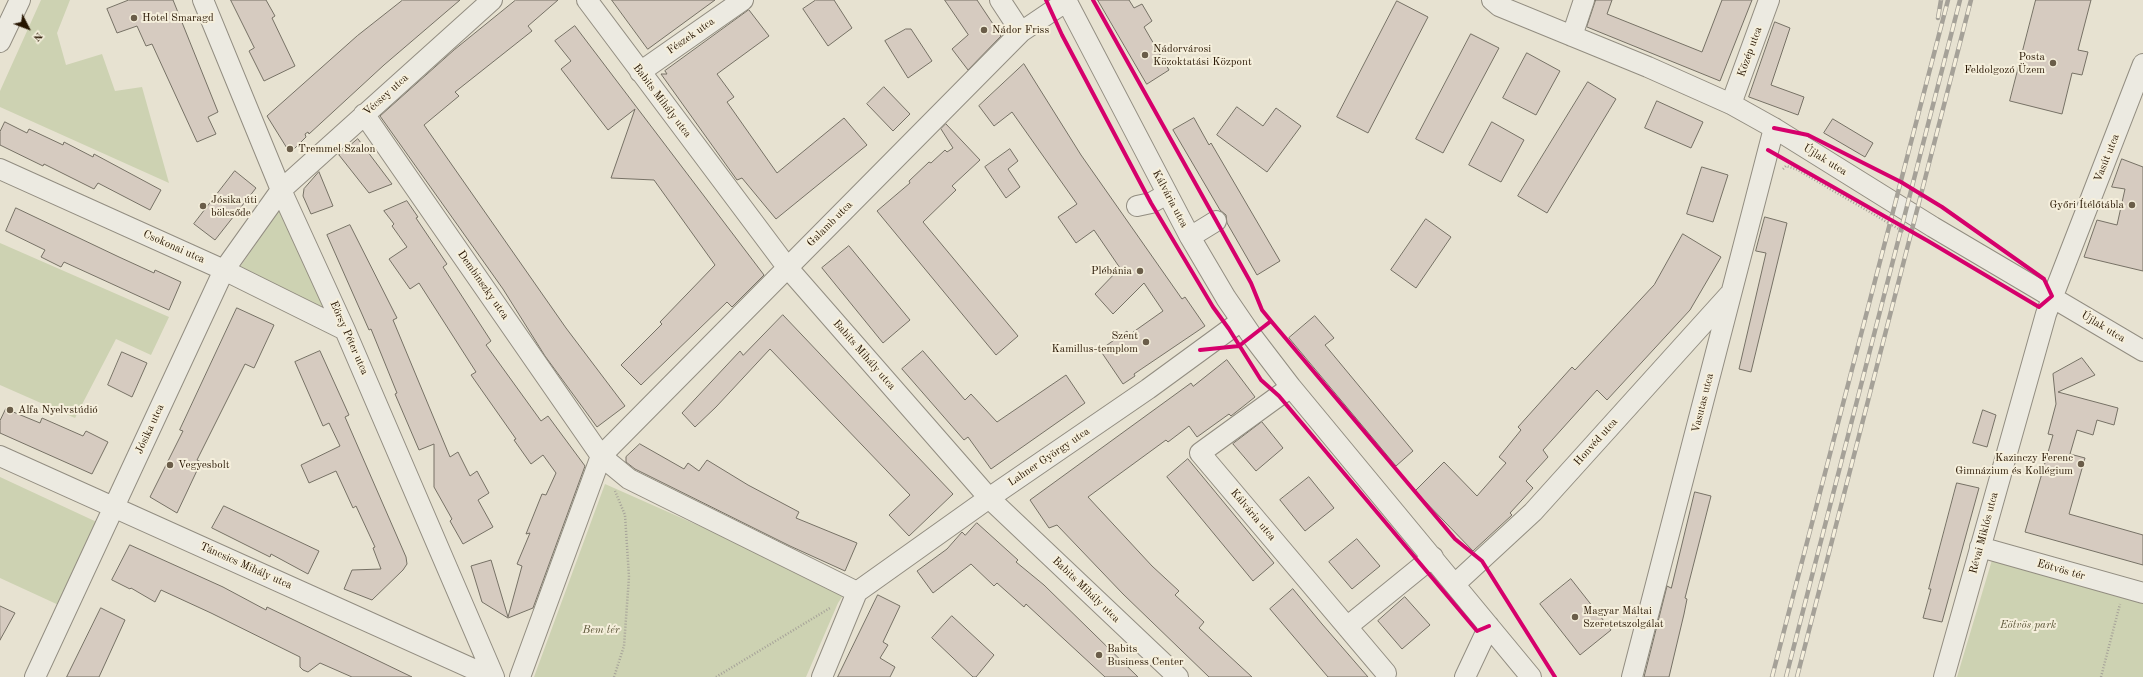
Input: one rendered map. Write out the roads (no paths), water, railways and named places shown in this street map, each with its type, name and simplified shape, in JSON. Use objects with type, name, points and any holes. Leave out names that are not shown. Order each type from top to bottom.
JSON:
[{"type":"street","points":[[0,42],[20,0]]},
{"type":"street","name":"Eörsy Péter utca","points":[[203,0],[281,190],[346,330],[492,677]]},
{"type":"street","name":"Vécsey utca","points":[[281,190],[492,0]]},
{"type":"street","name":"Babits Mihály utca","points":[[586,0],[787,267],[989,498],[1178,677]]},
{"type":"street","name":"Fészek utca","points":[[640,72],[743,0]]},
{"type":"street","points":[[1000,0],[1022,32]]},
{"type":"street","name":"Újlak utca","points":[[1492,0],[1499,6],[1731,104],[1774,128],[1915,216],[2143,351]]},
{"type":"street","points":[[1572,36],[1584,0]]},
{"type":"street","name":"Közép utca","points":[[1731,104],[1769,0]]},
{"type":"street","name":"Galamb utca","points":[[601,456],[1022,32],[1067,1]]},
{"type":"street","name":"Kálvária utca","points":[[1067,1],[1190,237],[1242,321],[1291,387],[1531,677]]},
{"type":"street","name":"Vasút utca","points":[[2052,296],[2143,64]]},
{"type":"street","name":"Dembinszky utca","points":[[364,114],[601,456]]},
{"type":"street","name":"Vasutas utca","points":[[1632,677],[1774,128]]},
{"type":"street","name":"Csokonai utca","points":[[0,169],[224,270],[346,330]]},
{"type":"street","name":"Jósika utca","points":[[35,677],[224,270],[281,190]]},
{"type":"street","points":[[1137,206],[1151,203],[1167,194]]},
{"type":"street","points":[[1190,237],[1216,221]]},
{"type":"street","name":"Honvéd utca","points":[[1455,584],[1533,512],[1730,294]]},
{"type":"street","name":"Révai Miklós utca","points":[[1944,677],[2036,345],[2052,296]]},
{"type":"street","name":"Lahner György utca","points":[[857,592],[989,498],[1148,390],[1242,321]]},
{"type":"street","name":"Kálvária utca","points":[[1291,387],[1200,453],[1348,626],[1386,673]]},
{"type":"street","name":"Táncsics Mihály utca","points":[[0,456],[492,677]]},
{"type":"street","points":[[520,677],[601,456],[629,479],[857,592],[822,677]]},
{"type":"street","name":"Eötvös tér","points":[[1980,547],[2134,590]]},
{"type":"street","points":[[1348,626],[1433,557]]},
{"type":"street","points":[[1465,677],[1489,626]]},
{"type":"railway","points":[[1938,18],[1941,0]]},
{"type":"railway","points":[[1772,677],[1948,0]]},
{"type":"railway","points":[[1786,677],[1960,0]]},
{"type":"railway","points":[[1797,677],[1971,0]]},
{"type":"place","name":"Hotel Smaragd","points":[[134,18]]},
{"type":"place","name":"Nádor Friss","points":[[984,30]]},
{"type":"place","name":"Nádorvárosi Közoktatási Központ","points":[[1145,55]]},
{"type":"place","name":"Posta Feldolgozó Üzem","points":[[2053,63]]},
{"type":"place","name":"Tremmel Szalon","points":[[290,149]]},
{"type":"place","name":"Győri Ítélőtábla","points":[[2132,205]]},
{"type":"place","name":"Jósika úti bölcsőde","points":[[203,206]]},
{"type":"place","name":"Plébánia","points":[[1140,271]]},
{"type":"place","name":"Szent Kamillus-templom","points":[[1146,342]]},
{"type":"place","name":"Alfa Nyelvstúdió","points":[[10,410]]},
{"type":"place","name":"Kazinczy Ferenc Gimnázium és Kollégium","points":[[2081,464]]},
{"type":"place","name":"Vegyesbolt","points":[[170,465]]},
{"type":"place","name":"Magyar Máltai Szeretetszolgálat","points":[[1575,617]]},
{"type":"place","name":"Babits Business Center","points":[[1099,655]]},
{"type":"park label","name":"Eötvös park","points":[[2028,625]]},
{"type":"park label","name":"Bem tér","points":[[601,630]]}]
